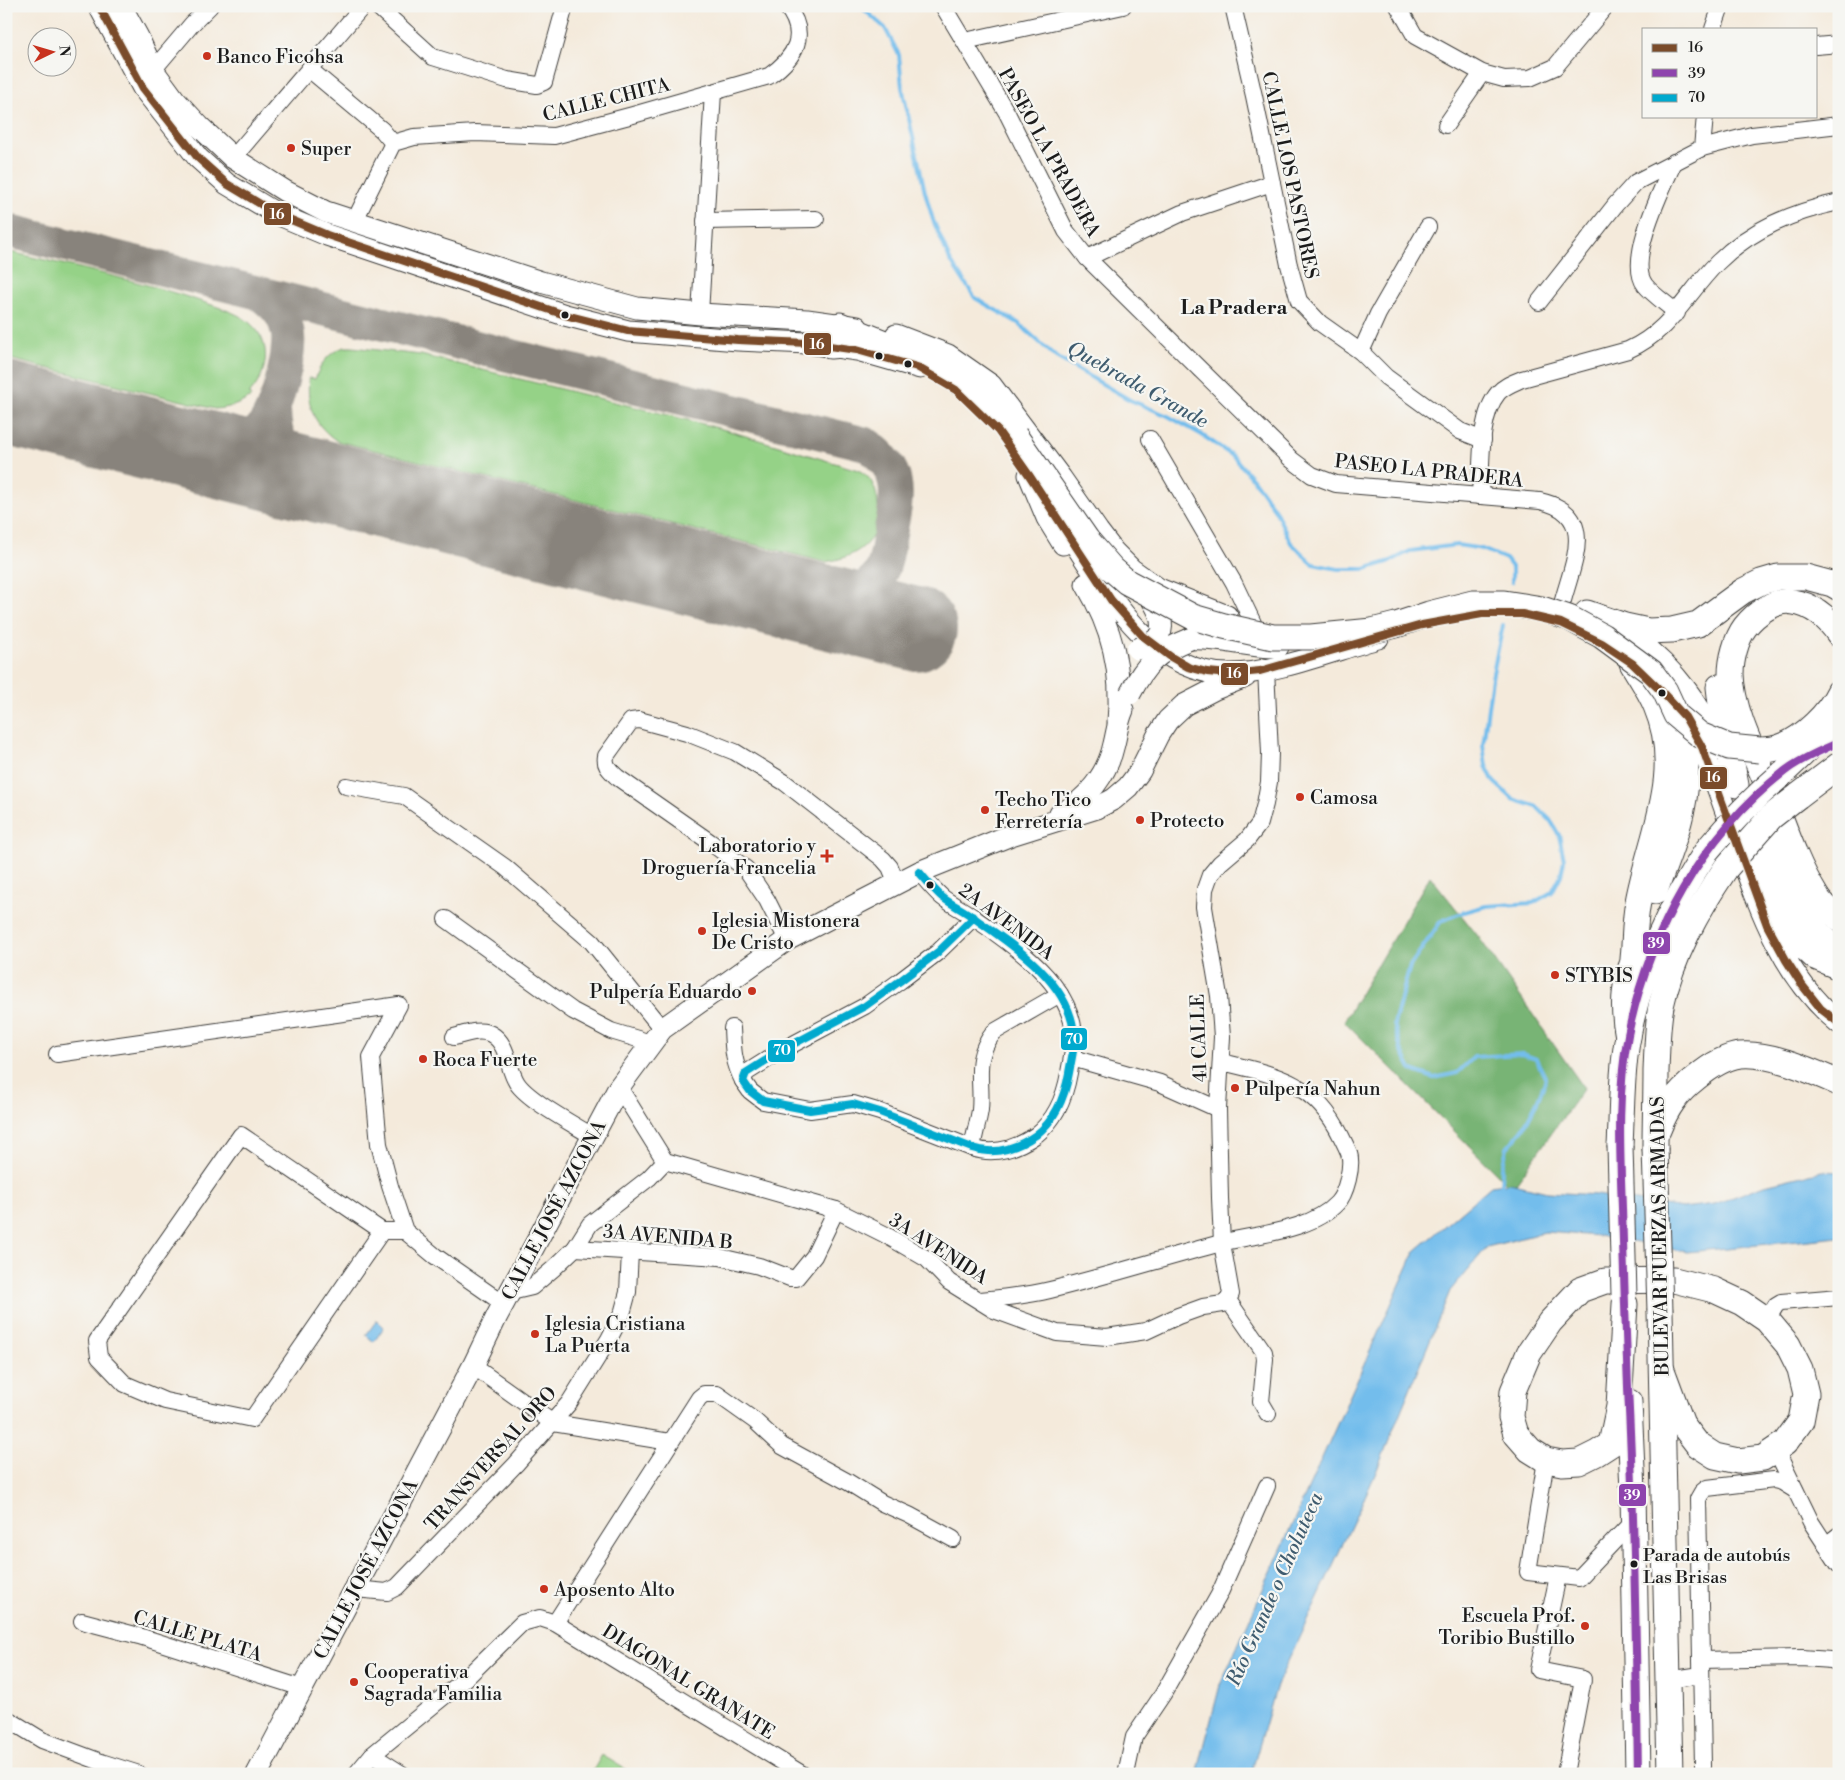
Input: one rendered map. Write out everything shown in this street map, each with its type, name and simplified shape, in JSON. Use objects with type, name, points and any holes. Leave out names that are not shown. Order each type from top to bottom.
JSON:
[{"type":"highway","points":[[835,335],[891,347],[917,356],[937,366],[979,397],[1015,436],[1087,540],[1112,569],[1127,582],[1193,617],[1273,637],[1311,637],[1372,631],[1473,603],[1504,603],[1542,609],[1569,618],[1602,636],[1651,672],[1665,691],[1676,715],[1683,744],[1686,773],[1683,802],[1627,977],[1625,1021],[1628,1037]]},
{"type":"highway","points":[[1587,613],[1648,631],[1672,630],[1698,624],[1743,591],[1761,582],[1778,577],[1806,577],[1832,584],[1839,588]]},
{"type":"highway","points":[[1736,785],[1722,713],[1719,685],[1720,664],[1728,636],[1736,622],[1746,610],[1762,599],[1773,594],[1791,591],[1811,595],[1839,616]]},
{"type":"highway","points":[[1839,634],[1829,620],[1810,607],[1792,601],[1775,604],[1758,614],[1744,628],[1733,659],[1731,674],[1734,697],[1744,728],[1801,865],[1815,896],[1830,912],[1839,918]]},
{"type":"highway","points":[[1632,663],[1656,706],[1662,725],[1667,756],[1662,810],[1638,902],[1633,937],[1633,960]]},
{"type":"highway","points":[[1676,715],[1700,735],[1729,747],[1772,750],[1784,746],[1816,723],[1834,702],[1839,692]]},
{"type":"highway","points":[[1785,771],[1832,726],[1839,716]]},
{"type":"highway","name":"BULEVAR FUERZAS ARMADAS","points":[[1638,1774],[1634,1520],[1624,1300],[1620,1146],[1623,1076],[1628,1037],[1643,978],[1656,943],[1678,896],[1708,848],[1737,815],[1785,771],[1839,742]]},
{"type":"highway","name":"BULEVAR FUERZAS ARMADAS","points":[[1670,1774],[1662,1370],[1655,1142],[1657,1038],[1661,1007],[1677,956],[1691,923],[1726,868],[1771,817],[1826,777]]},
{"type":"highway","points":[[1746,815],[1762,837],[1806,918],[1818,933],[1839,949]]},
{"type":"highway","points":[[1791,935],[1816,957],[1839,967]]},
{"type":"highway","points":[[1655,1142],[1664,1114],[1679,1092],[1718,1062],[1738,1055],[1756,1055],[1776,1060],[1839,1083]]},
{"type":"highway","points":[[1624,1300],[1620,1406],[1611,1444],[1579,1462],[1562,1463],[1546,1460],[1530,1450],[1516,1434],[1511,1417],[1513,1391],[1529,1353],[1550,1322],[1580,1290],[1605,1281],[1674,1280],[1714,1290],[1742,1303],[1767,1320],[1788,1344],[1800,1369],[1806,1394],[1801,1421],[1785,1444],[1763,1458],[1738,1461],[1715,1456],[1698,1445],[1682,1424],[1662,1370]]},
{"type":"main road","points":[[85,6],[122,67],[148,79],[175,100],[233,158],[286,191],[326,212],[541,282],[637,308],[700,314],[807,320],[835,335],[857,350],[917,367],[956,390],[998,431],[1111,600],[1144,636],[1171,657],[1188,667],[1208,672],[1230,674],[1263,670],[1422,625],[1482,614],[1522,614],[1561,623],[1602,643],[1632,663],[1685,717],[1702,747],[1767,925],[1802,985],[1821,1009],[1839,1024]]},
{"type":"main road","points":[[99,6],[198,158],[226,184],[277,214],[327,235],[566,315],[628,330],[738,340],[808,343],[835,335],[886,331],[948,355],[991,385],[1061,478],[1108,545],[1131,569],[1160,589],[1193,603],[1221,614],[1253,623],[1288,629],[1315,630],[1400,614],[1438,602],[1472,596],[1507,596],[1562,604],[1587,613],[1636,639],[1658,657],[1706,718],[1736,785],[1797,949],[1812,974],[1830,998],[1839,1005]]},
{"type":"main road","points":[[121,6],[138,36],[148,79]]},
{"type":"main road","points":[[1029,475],[1047,518],[1091,593],[1107,627],[1114,648],[1119,676],[1118,722]]},
{"type":"main road","points":[[1107,627],[1118,642],[1125,647],[1137,649],[1150,644],[1159,637],[1162,629],[1162,618],[1137,573]]},
{"type":"main road","name":"CALLE JOSÉ AZCONA","points":[[257,1774],[473,1366],[592,1136],[619,1087],[657,1036],[787,940],[919,872],[1033,827],[1064,812],[1084,796],[1096,783],[1107,766],[1118,722],[1140,675],[1153,659],[1170,647],[1190,639],[1225,640],[1267,647],[1313,644],[1341,637],[1400,614]]},
{"type":"main road","name":"CALLE JOSÉ AZCONA","points":[[1033,827],[1097,808],[1114,799],[1128,787],[1140,771],[1158,735],[1168,720],[1184,705],[1207,693],[1263,670]]},
{"type":"street","points":[[148,79],[192,24],[210,6]]},
{"type":"street","points":[[233,158],[363,6]]},
{"type":"street","points":[[377,6],[432,57],[507,80],[537,85],[544,82],[565,6]]},
{"type":"street","name":"CALLE CHITA","points":[[393,143],[414,137],[475,133],[554,136],[770,76],[784,65],[796,49],[798,32],[795,17],[786,6]]},
{"type":"street","name":"PASEO LA PRADERA","points":[[943,6],[1007,113],[1066,231],[1087,258],[1222,390],[1264,434],[1292,460],[1312,475],[1336,484],[1546,502],[1562,509],[1571,517],[1576,525],[1578,543],[1562,604]]},
{"type":"street","points":[[965,41],[1123,6]]},
{"type":"street","name":"CALLE LOS PASTORES","points":[[1233,6],[1237,16],[1289,265],[1299,301],[1320,323],[1361,352],[1386,377],[1460,431],[1483,440]]},
{"type":"street","points":[[1398,6],[1415,36],[1482,73],[1504,79],[1530,78],[1555,67],[1606,6]]},
{"type":"street","points":[[1713,28],[1721,6]]},
{"type":"street","points":[[1818,46],[1839,44]]},
{"type":"street","points":[[309,69],[382,130],[393,143],[354,222]]},
{"type":"street","points":[[1446,125],[1482,73]]},
{"type":"street","points":[[700,314],[713,92]]},
{"type":"street","points":[[1702,148],[1705,118]]},
{"type":"street","points":[[1539,302],[1616,204],[1636,182],[1702,148],[1752,135],[1839,125]]},
{"type":"street","points":[[1674,162],[1644,237],[1640,264],[1641,278],[1645,285],[1677,313]]},
{"type":"street","points":[[1087,258],[1182,213],[1272,183]]},
{"type":"street","points":[[1480,496],[1483,440],[1487,417],[1499,392],[1509,384],[1628,350],[1659,332],[1677,313],[1716,264],[1733,248],[1752,235],[1790,216],[1807,209],[1839,202]]},
{"type":"street","points":[[706,221],[816,219]]},
{"type":"street","points":[[1361,352],[1378,314],[1428,227]]},
{"type":"street","points":[[1150,439],[1234,583],[1253,623]]},
{"type":"street","name":"41 CALLE","points":[[1228,1300],[1231,1294],[1222,1243],[1218,1109],[1222,1037],[1219,996],[1204,907],[1205,889],[1210,875],[1220,863],[1247,840],[1260,823],[1266,804],[1270,754],[1263,670]]},
{"type":"street","points":[[787,940],[767,900],[746,869],[617,777],[607,767],[605,762],[606,756],[630,721],[639,720],[687,734],[735,752],[784,782],[883,859],[890,867],[897,884]]},
{"type":"street","points":[[346,786],[404,796],[505,867],[592,942],[657,1036]]},
{"type":"street","name":"2A AVENIDA","points":[[743,1082],[750,1091],[763,1101],[810,1110],[853,1104],[880,1112],[972,1148],[988,1152],[1014,1147],[1042,1130],[1054,1116],[1062,1097],[1072,1058],[1074,1034],[1072,1021],[1060,994],[1045,974],[1031,960],[974,917],[942,897],[919,872]]},
{"type":"street","points":[[743,1082],[746,1073],[784,1049],[865,1006],[938,952],[974,917]]},
{"type":"street","points":[[446,919],[573,1011],[611,1031],[657,1036]]},
{"type":"street","points":[[972,1148],[980,1110],[979,1062],[986,1042],[994,1032],[1060,994]]},
{"type":"street","points":[[57,1054],[399,1005],[371,1056],[379,1144],[405,1231],[435,1256],[507,1298],[532,1287],[575,1248],[590,1224],[649,1178],[665,1161],[619,1087]]},
{"type":"street","points":[[732,1028],[736,1067],[743,1082]]},
{"type":"street","points":[[454,1037],[479,1031],[490,1033],[502,1043],[510,1069],[518,1084],[537,1102],[592,1136]]},
{"type":"street","points":[[1072,1058],[1160,1083],[1218,1109]]},
{"type":"street","name":"3A AVENIDA","points":[[665,1161],[836,1210],[884,1234],[927,1259],[949,1282],[979,1300],[1048,1291],[1222,1243],[1286,1229],[1322,1216],[1338,1202],[1346,1190],[1350,1155],[1332,1118],[1318,1100],[1294,1084],[1262,1072],[1222,1062]]},
{"type":"street","points":[[382,1231],[252,1419],[172,1403],[149,1394],[125,1384],[99,1357],[97,1341],[241,1135],[382,1231],[405,1231]]},
{"type":"street","name":"3A AVENIDA B","points":[[575,1248],[720,1257],[759,1266],[790,1278],[796,1278],[814,1256],[836,1210]]},
{"type":"street","name":"TRANSVERSAL ORO","points":[[355,1589],[386,1592],[397,1587],[553,1423],[569,1403],[609,1339],[622,1314],[628,1292],[630,1252]]},
{"type":"street","points":[[1767,1320],[1776,1305],[1781,1302],[1839,1297]]},
{"type":"street","points":[[979,1300],[994,1310],[1058,1333],[1107,1337],[1146,1331],[1178,1316],[1204,1307],[1223,1304],[1228,1300],[1264,1352],[1261,1402],[1268,1414]]},
{"type":"street","points":[[473,1366],[553,1423],[670,1442]]},
{"type":"street","points":[[356,1774],[372,1755],[464,1680],[522,1623],[540,1618],[555,1622],[670,1442],[699,1398],[704,1394],[716,1394],[755,1421],[782,1446],[882,1503],[909,1515],[953,1540]]},
{"type":"street","points":[[1776,1450],[1811,1522],[1839,1565]]},
{"type":"street","points":[[1546,1460],[1528,1572],[1579,1578],[1634,1520]]},
{"type":"street","points":[[1703,1766],[1698,1499],[1707,1488],[1774,1480],[1782,1482],[1795,1490]]},
{"type":"street","points":[[1126,1774],[1134,1737],[1163,1694],[1219,1595],[1268,1486]]},
{"type":"street","points":[[1826,1545],[1839,1535]]},
{"type":"street","points":[[1558,1576],[1538,1670],[1583,1679],[1565,1774]]},
{"type":"street","name":"CALLE PLATA","points":[[82,1621],[139,1636],[302,1688]]},
{"type":"street","name":"DIAGONAL GRANATE","points":[[555,1622],[802,1774]]},
{"type":"street","points":[[1668,1680],[1701,1667],[1802,1658],[1832,1660],[1839,1663]]},
{"type":"street","points":[[6,1718],[42,1740],[140,1774]]},
{"type":"street","points":[[372,1755],[402,1774]]},
{"type":"green space","points":[[6,251],[159,288],[232,312],[243,318],[259,334],[265,351],[263,369],[260,378],[249,394],[251,397],[234,406],[215,409],[6,358]]},
{"type":"green space","points":[[344,347],[421,355],[726,430],[858,470],[867,476],[873,485],[877,495],[878,507],[882,507],[880,519],[876,530],[864,546],[847,556],[825,562],[337,441],[322,428],[313,414],[308,388],[309,378],[315,379],[326,359]]},
{"type":"green space","points":[[1430,876],[1478,936],[1584,1088],[1512,1189],[1344,1021]]},
{"type":"green space","points":[[602,1755],[633,1774],[591,1774]]},
{"type":"water","name":"Río Grande o Choluteca","points":[[1822,1171],[1839,1172],[1839,1237],[1687,1252],[1599,1236],[1545,1232],[1487,1247],[1450,1291],[1374,1477],[1277,1685],[1251,1774],[1197,1774],[1220,1685],[1415,1251],[1491,1186],[1510,1183],[1547,1192],[1597,1195],[1683,1208],[1715,1204],[1765,1185]]},
{"type":"water","points":[[377,1320],[384,1327],[374,1342],[366,1335]]},
{"type":"waterway","name":"Quebrada Grande","points":[[860,6],[885,28],[899,55],[902,87],[933,220],[950,260],[975,298],[1018,323],[1056,357],[1130,400],[1168,416],[1202,435],[1233,456],[1253,479],[1275,510],[1291,543],[1313,564],[1338,569],[1365,569],[1391,561],[1410,551],[1457,545],[1482,549],[1506,559],[1512,567],[1512,582]]},
{"type":"waterway","name":"Quebrada Grande","points":[[1501,1188],[1502,1168],[1507,1148],[1523,1129],[1546,1079],[1536,1059],[1522,1054],[1474,1057],[1457,1073],[1434,1078],[1412,1070],[1401,1050],[1394,1024],[1410,966],[1441,921],[1486,906],[1533,903],[1552,892],[1561,875],[1564,860],[1559,835],[1550,820],[1537,807],[1513,799],[1494,782],[1486,766],[1483,745],[1492,678],[1503,625]]},
{"type":"taxiway","points":[[6,230],[866,444],[879,454],[888,465],[896,486],[896,498],[884,564],[878,576],[856,594],[833,602],[814,604]]},
{"type":"taxiway","points":[[213,454],[244,442],[260,430],[272,410],[282,381],[288,351],[287,329],[280,313],[273,304],[259,293]]},
{"type":"taxiway","points":[[274,410],[277,434],[284,451],[297,466],[316,480]]},
{"type":"runway","points":[[6,403],[915,629]]},
{"type":"transit line","name":"16","points":[[99,6],[143,88],[198,158],[227,184],[277,214],[327,235],[565,315],[628,331],[738,340],[808,343],[857,350],[917,367],[956,390],[998,431],[1111,600],[1143,636],[1188,667],[1207,672],[1230,674],[1260,671],[1422,625],[1482,614],[1522,614],[1561,623],[1602,643],[1632,663],[1685,717],[1702,747],[1767,925],[1802,985],[1821,1009],[1839,1023]]},
{"type":"transit line","name":"39","points":[[1638,1774],[1634,1546],[1620,1143],[1622,1078],[1628,1035],[1637,997],[1665,924],[1683,889],[1704,856],[1755,797],[1785,771],[1804,759],[1839,742]]},
{"type":"transit line","name":"70","points":[[919,872],[942,897],[970,915],[974,918],[1006,940],[1022,953],[1051,982],[1063,999],[1070,1016],[1074,1045],[1065,1090],[1049,1122],[1036,1135],[1021,1144],[997,1151],[989,1151],[972,1148],[880,1112],[853,1104],[810,1110],[763,1101],[750,1091],[743,1081],[746,1073],[784,1049],[865,1006],[938,952],[974,917]]},
{"type":"place","name":"Banco Ficohsa","points":[[207,56]]},
{"type":"place","name":"Super","points":[[291,148]]},
{"type":"place","name":"Camosa","points":[[1300,797]]},
{"type":"place","name":"Techo Tico Ferretería","points":[[985,810]]},
{"type":"place","name":"Protecto","points":[[1140,820]]},
{"type":"place","name":"Laboratorio y Droguería Francelia","points":[[827,856]]},
{"type":"place","name":"Iglesia Mistonera De Cristo","points":[[702,931]]},
{"type":"place","name":"STYBIS","points":[[1555,975]]},
{"type":"place","name":"Pulpería Eduardo","points":[[752,991]]},
{"type":"place","name":"Roca Fuerte","points":[[423,1059]]},
{"type":"place","name":"Pulpería Nahun","points":[[1235,1088]]},
{"type":"place","name":"Iglesia Cristiana La Puerta","points":[[535,1334]]},
{"type":"place","name":"Parada de autobús Las Brisas","points":[[1634,1564]]},
{"type":"place","name":"Aposento Alto","points":[[544,1589]]},
{"type":"place","name":"Escuela Prof. Toribio Bustillo","points":[[1585,1626]]},
{"type":"place","name":"Cooperativa Sagrada Familia","points":[[354,1682]]},
{"type":"district","name":"La Pradera","points":[[1234,307]]}]
